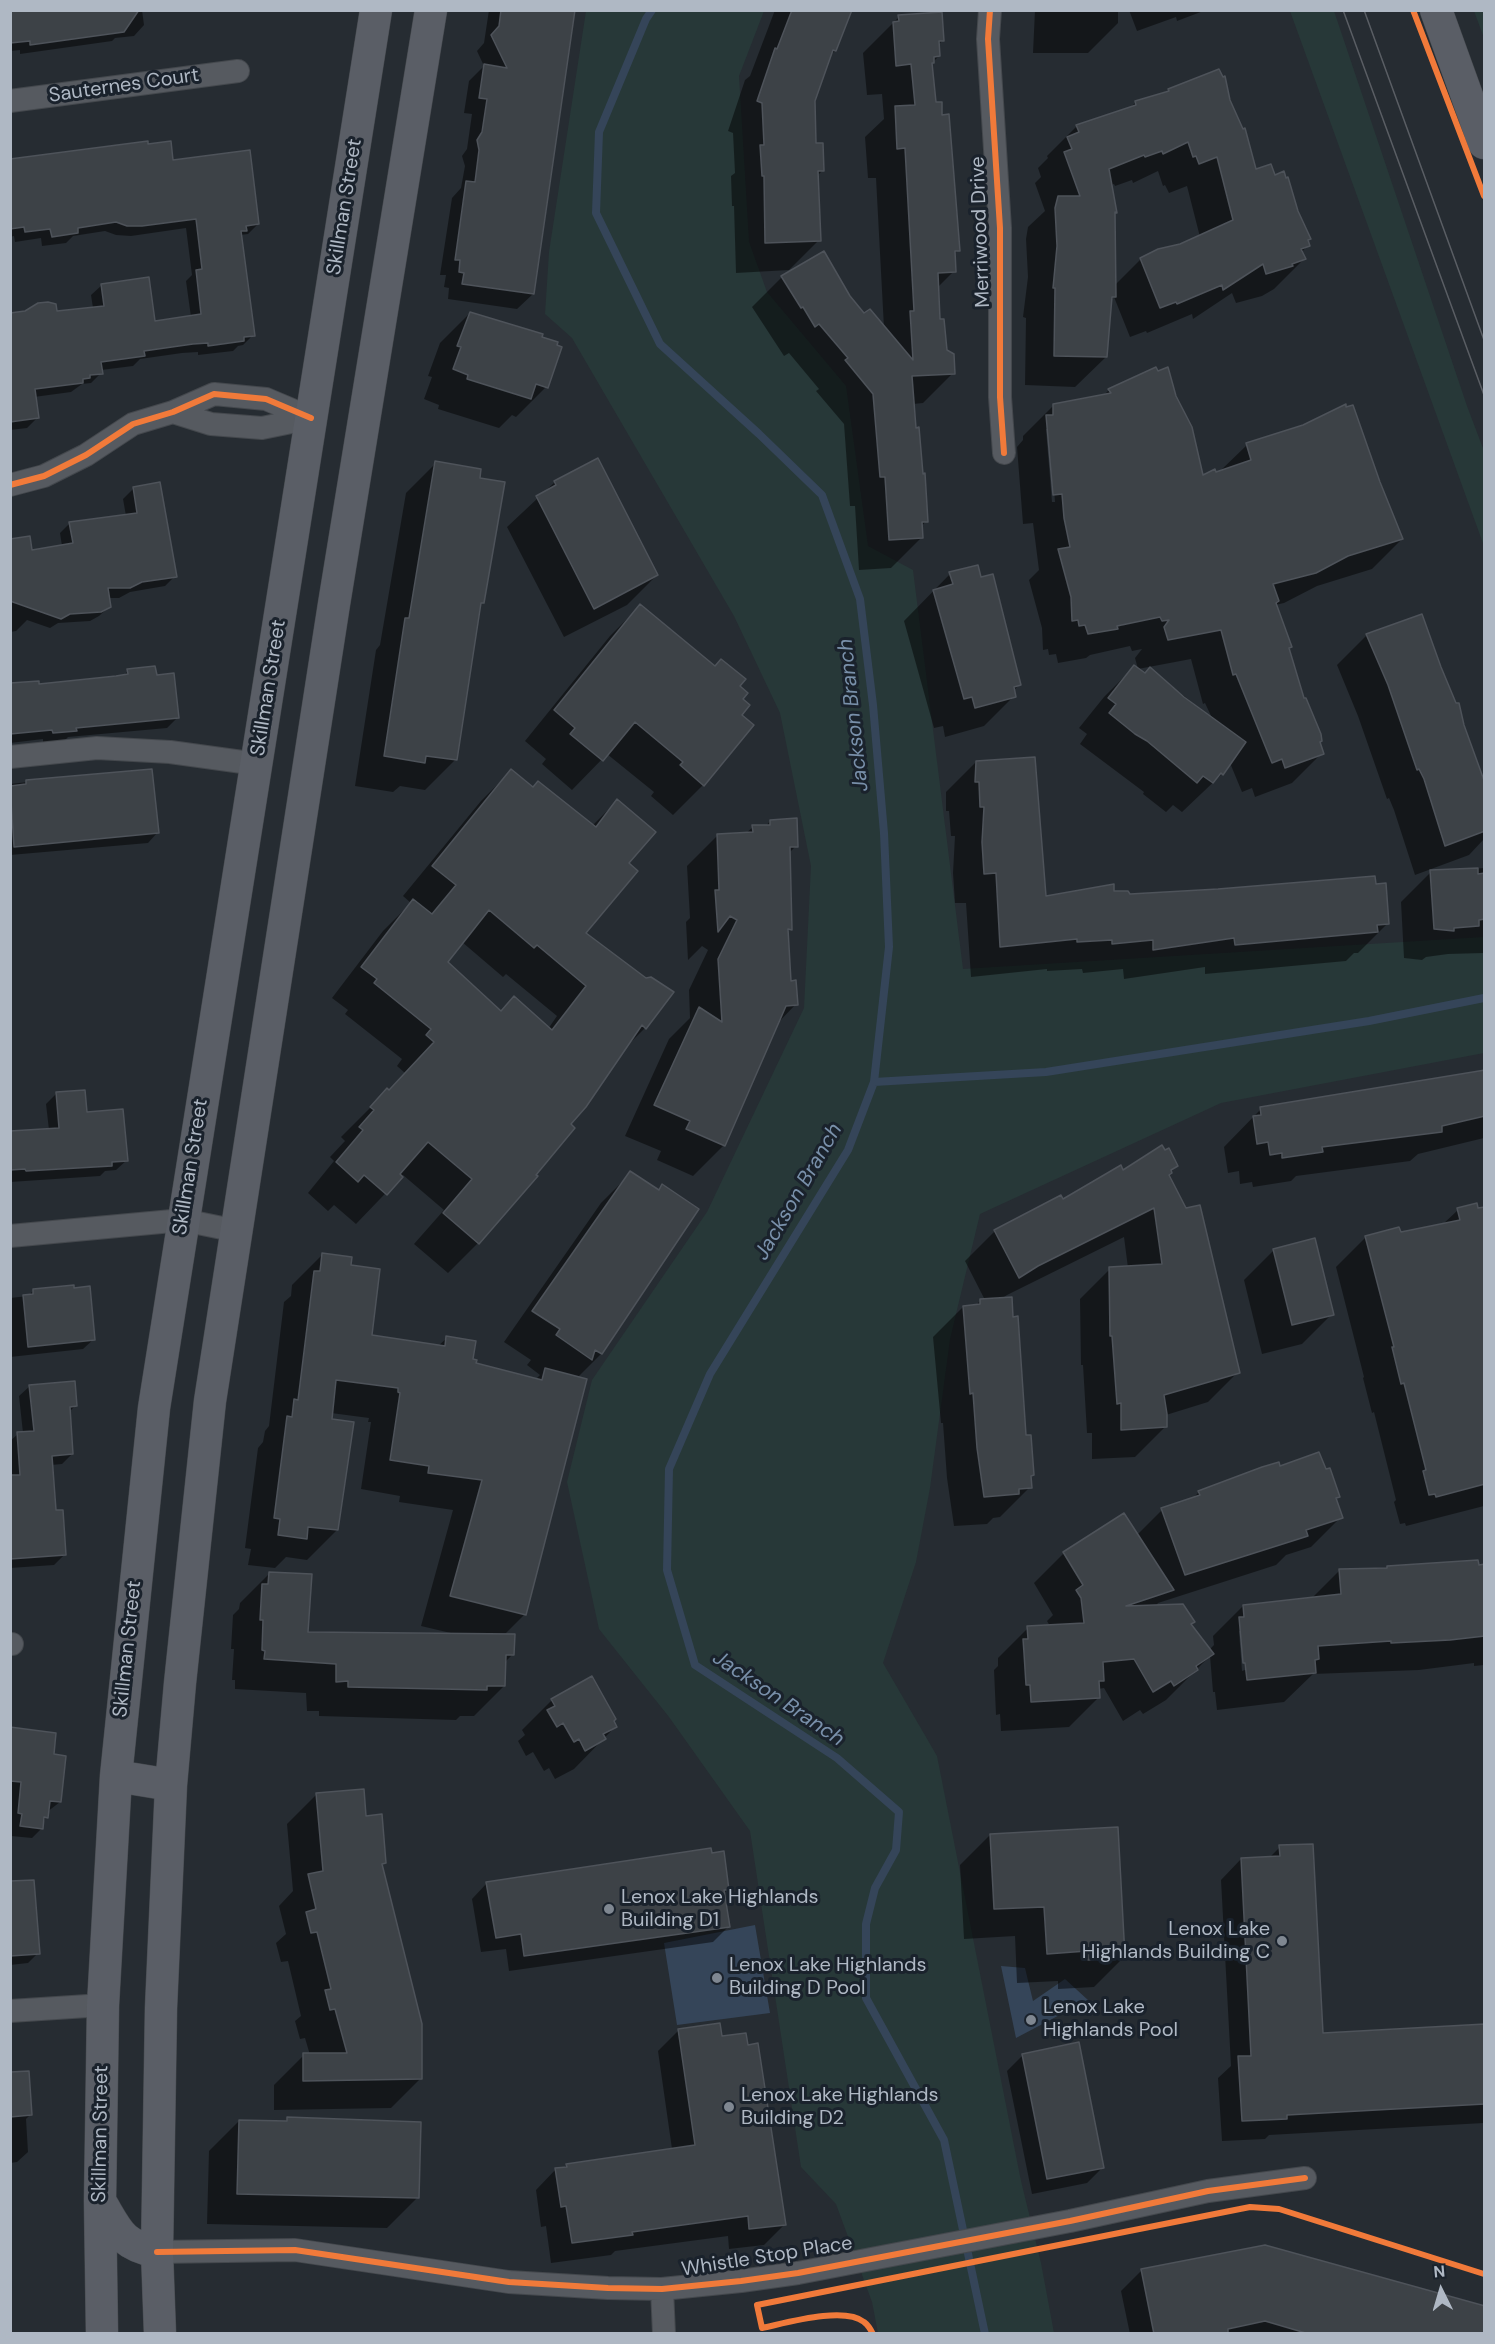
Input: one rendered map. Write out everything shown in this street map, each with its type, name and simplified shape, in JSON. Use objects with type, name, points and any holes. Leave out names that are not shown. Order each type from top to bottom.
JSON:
[{"type":"main road","name":"Skillman Street","points":[[102,2334],[100,2201],[103,2005],[116,1776],[154,1408],[376,10]]},
{"type":"main road","points":[[160,2334],[157,2252],[161,2008],[171,1785],[210,1401],[363,421],[431,10]]},
{"type":"main road","points":[[1436,10],[1485,143]]},
{"type":"main road","points":[[311,418],[363,421]]},
{"type":"main road","points":[[116,1776],[171,1785]]},
{"type":"main road","points":[[100,2201],[120,2234],[137,2248],[157,2252]]},
{"type":"street","name":"Merriwood Drive","points":[[990,10],[988,39],[1000,228],[1000,396],[1004,453]]},
{"type":"street","name":"Sauternes Court","points":[[10,101],[238,70]]},
{"type":"street","points":[[10,485],[44,476],[86,455],[133,424],[173,412],[211,423],[262,428],[311,418]]},
{"type":"street","points":[[10,757],[97,748],[170,752],[257,764]]},
{"type":"street","points":[[10,1236],[183,1220],[237,1231]]},
{"type":"street","points":[[10,2011],[103,2005]]},
{"type":"street","name":"Whistle Stop Place","points":[[157,2252],[295,2250],[509,2282],[662,2289],[798,2273],[843,2262],[1030,2228],[1208,2191],[1305,2178]]},
{"type":"street","points":[[662,2289],[664,2334]]},
{"type":"shaded area","points":[[586,11],[764,11],[739,76],[749,242],[767,292],[846,386],[868,546],[913,570],[963,969],[1484,937],[1484,1053],[1221,1103],[980,1214],[950,1339],[930,1488],[916,1562],[883,1663],[937,1756],[1021,2181],[1041,2263],[1054,2333],[878,2333],[872,2302],[836,2204],[801,2167],[750,1831],[669,1717],[599,1629],[567,1482],[592,1380],[707,1212],[804,1008],[811,866],[780,713],[734,616],[572,338],[545,314],[549,252]]},
{"type":"shaded area","points":[[1290,11],[1334,11],[1484,451],[1484,546]]},
{"type":"shaded area","points":[[1474,11],[1484,11],[1484,38]]},
{"type":"water","name":"Lenox Lake Highlands Building D Pool","points":[[755,1925],[770,2013],[677,2025],[664,1943]]},
{"type":"water","name":"Lenox Lake Highlands Pool","points":[[1001,1966],[1025,1968],[1033,2001],[1065,1979],[1088,2000],[1016,2038]]},
{"type":"building","points":[[10,10],[139,10],[124,32],[30,45],[30,41],[10,43]]},
{"type":"building","points":[[501,10],[575,10],[534,294],[462,284],[464,273],[459,272],[460,260],[455,260],[466,181],[475,182],[479,150],[477,140],[482,132],[487,99],[479,98],[484,64],[507,68],[491,35],[499,26]]},
{"type":"building","points":[[792,10],[852,10],[836,51],[833,50],[815,101],[816,143],[823,143],[824,171],[818,171],[821,241],[765,243],[764,176],[762,176],[760,145],[764,145],[762,103],[757,101],[775,48],[777,49]]},
{"type":"building","points":[[942,12],[944,41],[939,41],[940,56],[934,57],[934,63],[932,63],[936,102],[942,102],[942,115],[949,114],[960,251],[955,251],[956,272],[938,273],[940,319],[944,319],[947,350],[954,354],[955,374],[912,376],[916,428],[919,427],[923,474],[925,473],[928,522],[922,522],[923,538],[889,540],[885,477],[880,477],[873,394],[845,360],[848,358],[819,324],[815,327],[781,276],[824,251],[850,296],[864,313],[870,309],[913,360],[910,311],[914,311],[905,148],[897,149],[895,106],[915,105],[911,64],[896,66],[893,22],[899,21],[898,15]]},
{"type":"building","points":[[1219,69],[1223,77],[1225,76],[1230,100],[1243,129],[1245,128],[1256,169],[1271,164],[1275,175],[1284,171],[1286,178],[1288,177],[1298,211],[1311,239],[1308,240],[1310,246],[1301,249],[1306,259],[1292,264],[1293,266],[1266,274],[1263,264],[1223,290],[1222,285],[1177,304],[1176,302],[1160,308],[1140,258],[1158,249],[1180,244],[1233,220],[1217,157],[1199,164],[1196,156],[1193,157],[1188,142],[1163,154],[1162,151],[1145,157],[1144,155],[1109,169],[1117,213],[1115,212],[1116,297],[1112,297],[1107,357],[1054,356],[1055,288],[1053,288],[1057,246],[1055,208],[1058,196],[1080,196],[1064,152],[1072,149],[1067,137],[1079,132],[1076,125],[1136,105],[1135,101],[1169,91],[1168,89]]},
{"type":"building","points":[[148,141],[148,144],[171,141],[173,160],[250,150],[259,224],[246,226],[247,231],[241,231],[255,336],[244,337],[244,341],[208,346],[208,343],[193,344],[144,351],[145,356],[101,362],[103,374],[90,375],[90,378],[83,379],[83,383],[35,389],[39,418],[10,422],[10,313],[25,311],[38,303],[48,302],[56,304],[57,311],[104,306],[101,284],[149,277],[155,321],[201,314],[196,270],[202,269],[196,219],[142,226],[127,226],[116,222],[78,228],[78,233],[52,237],[50,229],[25,232],[24,227],[10,229],[10,159]]},
{"type":"building","points":[[470,312],[543,334],[542,337],[558,342],[557,345],[562,347],[548,388],[536,384],[531,399],[467,379],[468,375],[453,369],[461,347],[457,346]]},
{"type":"building","points":[[1156,367],[1158,371],[1168,367],[1176,396],[1192,427],[1203,475],[1215,469],[1216,472],[1251,460],[1246,443],[1303,425],[1346,404],[1346,407],[1353,405],[1403,539],[1348,556],[1316,573],[1273,584],[1279,601],[1276,603],[1292,647],[1289,648],[1304,698],[1306,698],[1321,734],[1322,741],[1320,742],[1324,754],[1285,768],[1282,759],[1272,763],[1236,674],[1233,675],[1221,630],[1168,640],[1164,627],[1169,620],[1162,621],[1160,617],[1117,626],[1118,629],[1088,634],[1085,625],[1079,626],[1078,620],[1072,621],[1071,597],[1058,549],[1070,547],[1062,494],[1053,495],[1046,415],[1053,415],[1053,404],[1111,393],[1108,389]]},
{"type":"building","points":[[598,458],[658,575],[594,609],[536,496],[556,485],[554,481]]},
{"type":"building","points":[[435,461],[481,469],[480,478],[505,482],[484,603],[481,603],[457,760],[426,756],[425,763],[384,756],[405,618],[409,618]]},
{"type":"building","points":[[160,482],[177,577],[142,582],[130,588],[108,588],[111,607],[101,612],[70,614],[61,619],[10,601],[10,539],[30,536],[32,550],[73,543],[69,522],[137,513],[133,487]]},
{"type":"building","points":[[978,565],[981,577],[993,574],[1021,685],[1014,687],[1016,697],[975,708],[972,697],[964,699],[933,590],[953,584],[949,572]]},
{"type":"building","points":[[640,604],[715,666],[721,659],[746,679],[740,686],[748,693],[743,699],[750,705],[742,715],[754,725],[704,786],[680,765],[683,762],[635,722],[603,761],[570,734],[575,728],[554,710]]},
{"type":"building","points":[[1422,614],[1441,667],[1456,703],[1459,703],[1464,725],[1485,783],[1485,831],[1445,846],[1424,779],[1419,769],[1417,770],[1388,685],[1366,634]]},
{"type":"building","points":[[1134,665],[1145,673],[1150,667],[1184,697],[1246,742],[1223,775],[1221,773],[1213,783],[1203,776],[1197,783],[1109,713],[1116,704],[1108,698]]},
{"type":"building","points":[[155,666],[157,675],[174,673],[179,718],[76,728],[77,731],[53,733],[52,730],[10,734],[10,683],[39,681],[39,684],[116,676],[128,674],[127,669]]},
{"type":"building","points":[[1035,757],[1046,896],[1114,884],[1114,891],[1128,891],[1130,894],[1375,876],[1376,884],[1386,883],[1389,924],[1377,925],[1378,932],[1235,945],[1234,938],[1153,950],[1153,940],[1112,944],[1112,940],[1077,942],[1077,939],[1000,947],[996,873],[984,874],[982,842],[984,807],[980,807],[979,782],[975,782],[976,761]]},
{"type":"building","points":[[152,769],[159,833],[14,847],[10,786],[26,784],[26,780]]},
{"type":"building","points":[[511,769],[533,787],[538,781],[596,827],[617,799],[656,832],[629,863],[638,871],[586,933],[646,978],[651,977],[674,992],[646,1029],[642,1025],[586,1107],[571,1124],[575,1128],[536,1175],[538,1176],[479,1244],[443,1213],[472,1179],[428,1142],[400,1174],[403,1177],[387,1195],[364,1175],[358,1182],[336,1162],[363,1130],[359,1127],[374,1110],[370,1107],[434,1042],[426,1035],[431,1029],[374,983],[377,979],[361,967],[413,899],[432,914],[456,885],[432,866]],"holes":[[[489,910],[534,948],[537,945],[586,986],[552,1030],[514,996],[501,1011],[448,962]]]},
{"type":"building","points":[[797,818],[798,847],[790,847],[792,930],[788,929],[791,981],[796,980],[798,1005],[786,1006],[725,1146],[686,1129],[690,1121],[654,1105],[699,1007],[722,1022],[718,959],[737,920],[730,916],[718,932],[715,890],[719,890],[717,834],[753,832],[752,825],[770,825],[770,820]]},
{"type":"building","points":[[1478,868],[1478,874],[1485,873],[1485,919],[1479,920],[1479,926],[1454,928],[1454,931],[1434,929],[1430,870]]},
{"type":"building","points":[[1485,1070],[1485,1116],[1442,1126],[1442,1132],[1322,1147],[1323,1152],[1282,1158],[1282,1153],[1270,1155],[1268,1142],[1257,1144],[1253,1116],[1261,1115],[1260,1107]]},
{"type":"building","points":[[85,1090],[87,1112],[123,1109],[128,1161],[112,1162],[112,1166],[10,1170],[10,1131],[59,1128],[56,1092]]},
{"type":"building","points":[[1162,1145],[1165,1150],[1169,1148],[1178,1166],[1171,1170],[1172,1173],[1169,1175],[1186,1208],[1200,1205],[1240,1373],[1164,1395],[1167,1427],[1121,1430],[1121,1403],[1117,1404],[1112,1336],[1110,1336],[1109,1267],[1162,1264],[1154,1208],[1038,1266],[1019,1278],[994,1230],[1061,1195],[1063,1199],[1121,1165],[1123,1170]]},
{"type":"building","points":[[630,1171],[659,1190],[662,1184],[699,1209],[602,1354],[595,1350],[592,1360],[556,1335],[560,1329],[532,1311]]},
{"type":"building","points":[[1477,1203],[1478,1208],[1485,1207],[1485,1484],[1436,1497],[1435,1494],[1429,1495],[1423,1471],[1426,1470],[1404,1383],[1401,1384],[1392,1347],[1394,1347],[1365,1236],[1399,1227],[1401,1232],[1460,1220],[1457,1208]]},
{"type":"building","points":[[1315,1238],[1334,1315],[1292,1325],[1273,1249]]},
{"type":"building","points":[[322,1253],[352,1257],[351,1265],[380,1269],[372,1335],[445,1346],[446,1336],[476,1341],[473,1359],[477,1360],[476,1363],[542,1380],[545,1368],[587,1379],[526,1615],[450,1596],[482,1480],[428,1473],[429,1466],[390,1460],[400,1393],[398,1388],[336,1380],[332,1419],[354,1422],[338,1530],[308,1527],[307,1539],[278,1535],[280,1519],[274,1518],[287,1416],[292,1417],[294,1399],[298,1400],[314,1271],[320,1271]]},
{"type":"building","points":[[74,1285],[74,1288],[90,1286],[95,1340],[28,1347],[23,1295],[33,1294],[33,1289]]},
{"type":"building","points":[[1012,1297],[1013,1317],[1018,1316],[1026,1435],[1031,1435],[1034,1475],[1031,1476],[1032,1488],[1019,1489],[1019,1494],[984,1497],[977,1448],[973,1393],[970,1394],[963,1306],[980,1304],[980,1299]]},
{"type":"building","points":[[75,1381],[77,1406],[70,1407],[73,1454],[52,1456],[56,1510],[63,1510],[66,1555],[10,1559],[10,1475],[20,1475],[17,1432],[34,1431],[29,1385]]},
{"type":"building","points":[[1319,1452],[1326,1469],[1330,1468],[1340,1497],[1336,1498],[1343,1518],[1306,1530],[1308,1536],[1185,1575],[1161,1508],[1200,1495],[1198,1491],[1262,1467],[1279,1462],[1280,1466]]},
{"type":"building","points":[[1124,1513],[1174,1590],[1126,1606],[1183,1604],[1195,1622],[1191,1624],[1214,1654],[1196,1666],[1198,1670],[1174,1686],[1171,1681],[1153,1692],[1134,1659],[1103,1662],[1104,1681],[1099,1681],[1100,1698],[1031,1702],[1030,1685],[1026,1685],[1023,1639],[1028,1639],[1027,1626],[1084,1623],[1081,1598],[1076,1590],[1083,1585],[1063,1552]]},
{"type":"building","points":[[1478,1560],[1479,1565],[1485,1564],[1485,1636],[1450,1640],[1318,1646],[1319,1659],[1315,1660],[1316,1673],[1247,1680],[1245,1663],[1243,1663],[1239,1617],[1244,1617],[1243,1605],[1341,1594],[1339,1569],[1387,1568],[1387,1566]]},
{"type":"building","points":[[269,1572],[312,1574],[308,1632],[515,1634],[514,1655],[506,1655],[505,1686],[487,1686],[487,1690],[348,1687],[348,1681],[336,1682],[336,1664],[264,1659],[263,1620],[260,1620],[262,1584],[268,1584]]},
{"type":"building","points":[[592,1676],[616,1719],[614,1721],[617,1727],[603,1734],[606,1739],[585,1751],[579,1739],[574,1742],[563,1723],[557,1727],[547,1710],[555,1706],[551,1699]]},
{"type":"building","points":[[10,1727],[56,1733],[54,1754],[66,1756],[61,1802],[50,1801],[48,1818],[44,1817],[43,1829],[20,1826],[22,1814],[18,1813],[21,1782],[10,1781]]},
{"type":"building","points":[[364,1789],[366,1816],[382,1814],[386,1863],[382,1864],[422,2024],[422,2079],[303,2081],[303,2053],[347,2053],[335,2009],[330,2010],[325,1990],[331,1989],[317,1932],[311,1933],[306,1912],[316,1909],[308,1874],[323,1871],[316,1793]]},
{"type":"building","points":[[1118,1827],[1125,1957],[1088,1960],[1087,1951],[1047,1954],[1044,1907],[994,1909],[990,1834]]},
{"type":"building","name":"Lenox Lake Highlands Building C","points":[[1313,1844],[1323,2033],[1485,2024],[1485,2104],[1287,2115],[1287,2119],[1242,2121],[1238,2056],[1251,2056],[1241,1858],[1280,1856],[1279,1845]]},
{"type":"building","name":"Lenox Lake Highlands Building D1","points":[[711,1848],[712,1853],[724,1851],[729,1890],[724,1890],[730,1927],[524,1956],[521,1934],[496,1938],[486,1882]]},
{"type":"building","points":[[34,1880],[40,1954],[10,1956],[10,1881]]},
{"type":"building","name":"Lenox Lake Highlands Building D2","points":[[720,2023],[722,2036],[746,2033],[748,2045],[758,2043],[786,2225],[749,2229],[748,2216],[572,2243],[566,2206],[561,2207],[555,2168],[567,2167],[566,2164],[695,2145],[678,2029]]},
{"type":"building","points":[[1079,2042],[1104,2168],[1047,2179],[1022,2054]]},
{"type":"building","points":[[29,2071],[32,2115],[10,2117],[10,2072]]},
{"type":"building","points":[[287,2117],[421,2122],[419,2198],[237,2194],[239,2120],[287,2121]]},
{"type":"building","points":[[1265,2245],[1485,2306],[1485,2334],[1309,2334],[1265,2321],[1228,2329],[1228,2334],[1154,2334],[1141,2269]]},
{"type":"waterway","name":"Jackson Branch","points":[[652,10],[646,19],[599,132],[596,213],[660,344],[822,495],[860,599],[873,705],[884,833],[889,947],[874,1082],[848,1150],[710,1374],[669,1469],[667,1570],[695,1665],[837,1758],[899,1812],[896,1850],[875,1888],[866,1924],[866,1998],[944,2140],[985,2334]]},
{"type":"waterway","points":[[874,1082],[1046,1072],[1369,1021],[1484,998]]},
{"type":"tram line","points":[[1343,10],[1484,395]]},
{"type":"tram line","points":[[1364,10],[1484,340]]},
{"type":"cycle path","points":[[990,10],[988,39],[1000,228],[1000,397],[1004,453]]},
{"type":"cycle path","points":[[1413,10],[1484,196]]},
{"type":"cycle path","points":[[10,485],[44,476],[86,455],[133,424],[173,412],[214,394],[266,399],[311,418]]},
{"type":"cycle path","points":[[157,2252],[295,2250],[509,2282],[662,2289],[798,2273],[1070,2221],[1208,2191],[1305,2178]]},
{"type":"cycle path","points":[[873,2334],[864,2322],[855,2317],[843,2315],[814,2317],[762,2328],[757,2305],[1250,2207],[1279,2209],[1484,2274]]},
{"type":"place","name":"Lenox Lake Highlands Building D1","points":[[609,1909]]},
{"type":"place","name":"Lenox Lake Highlands Building C","points":[[1282,1941]]},
{"type":"place","name":"Lenox Lake Highlands Building D Pool","points":[[717,1978]]},
{"type":"place","name":"Lenox Lake Highlands Pool","points":[[1031,2020]]},
{"type":"place","name":"Lenox Lake Highlands Building D2","points":[[729,2107]]}]
